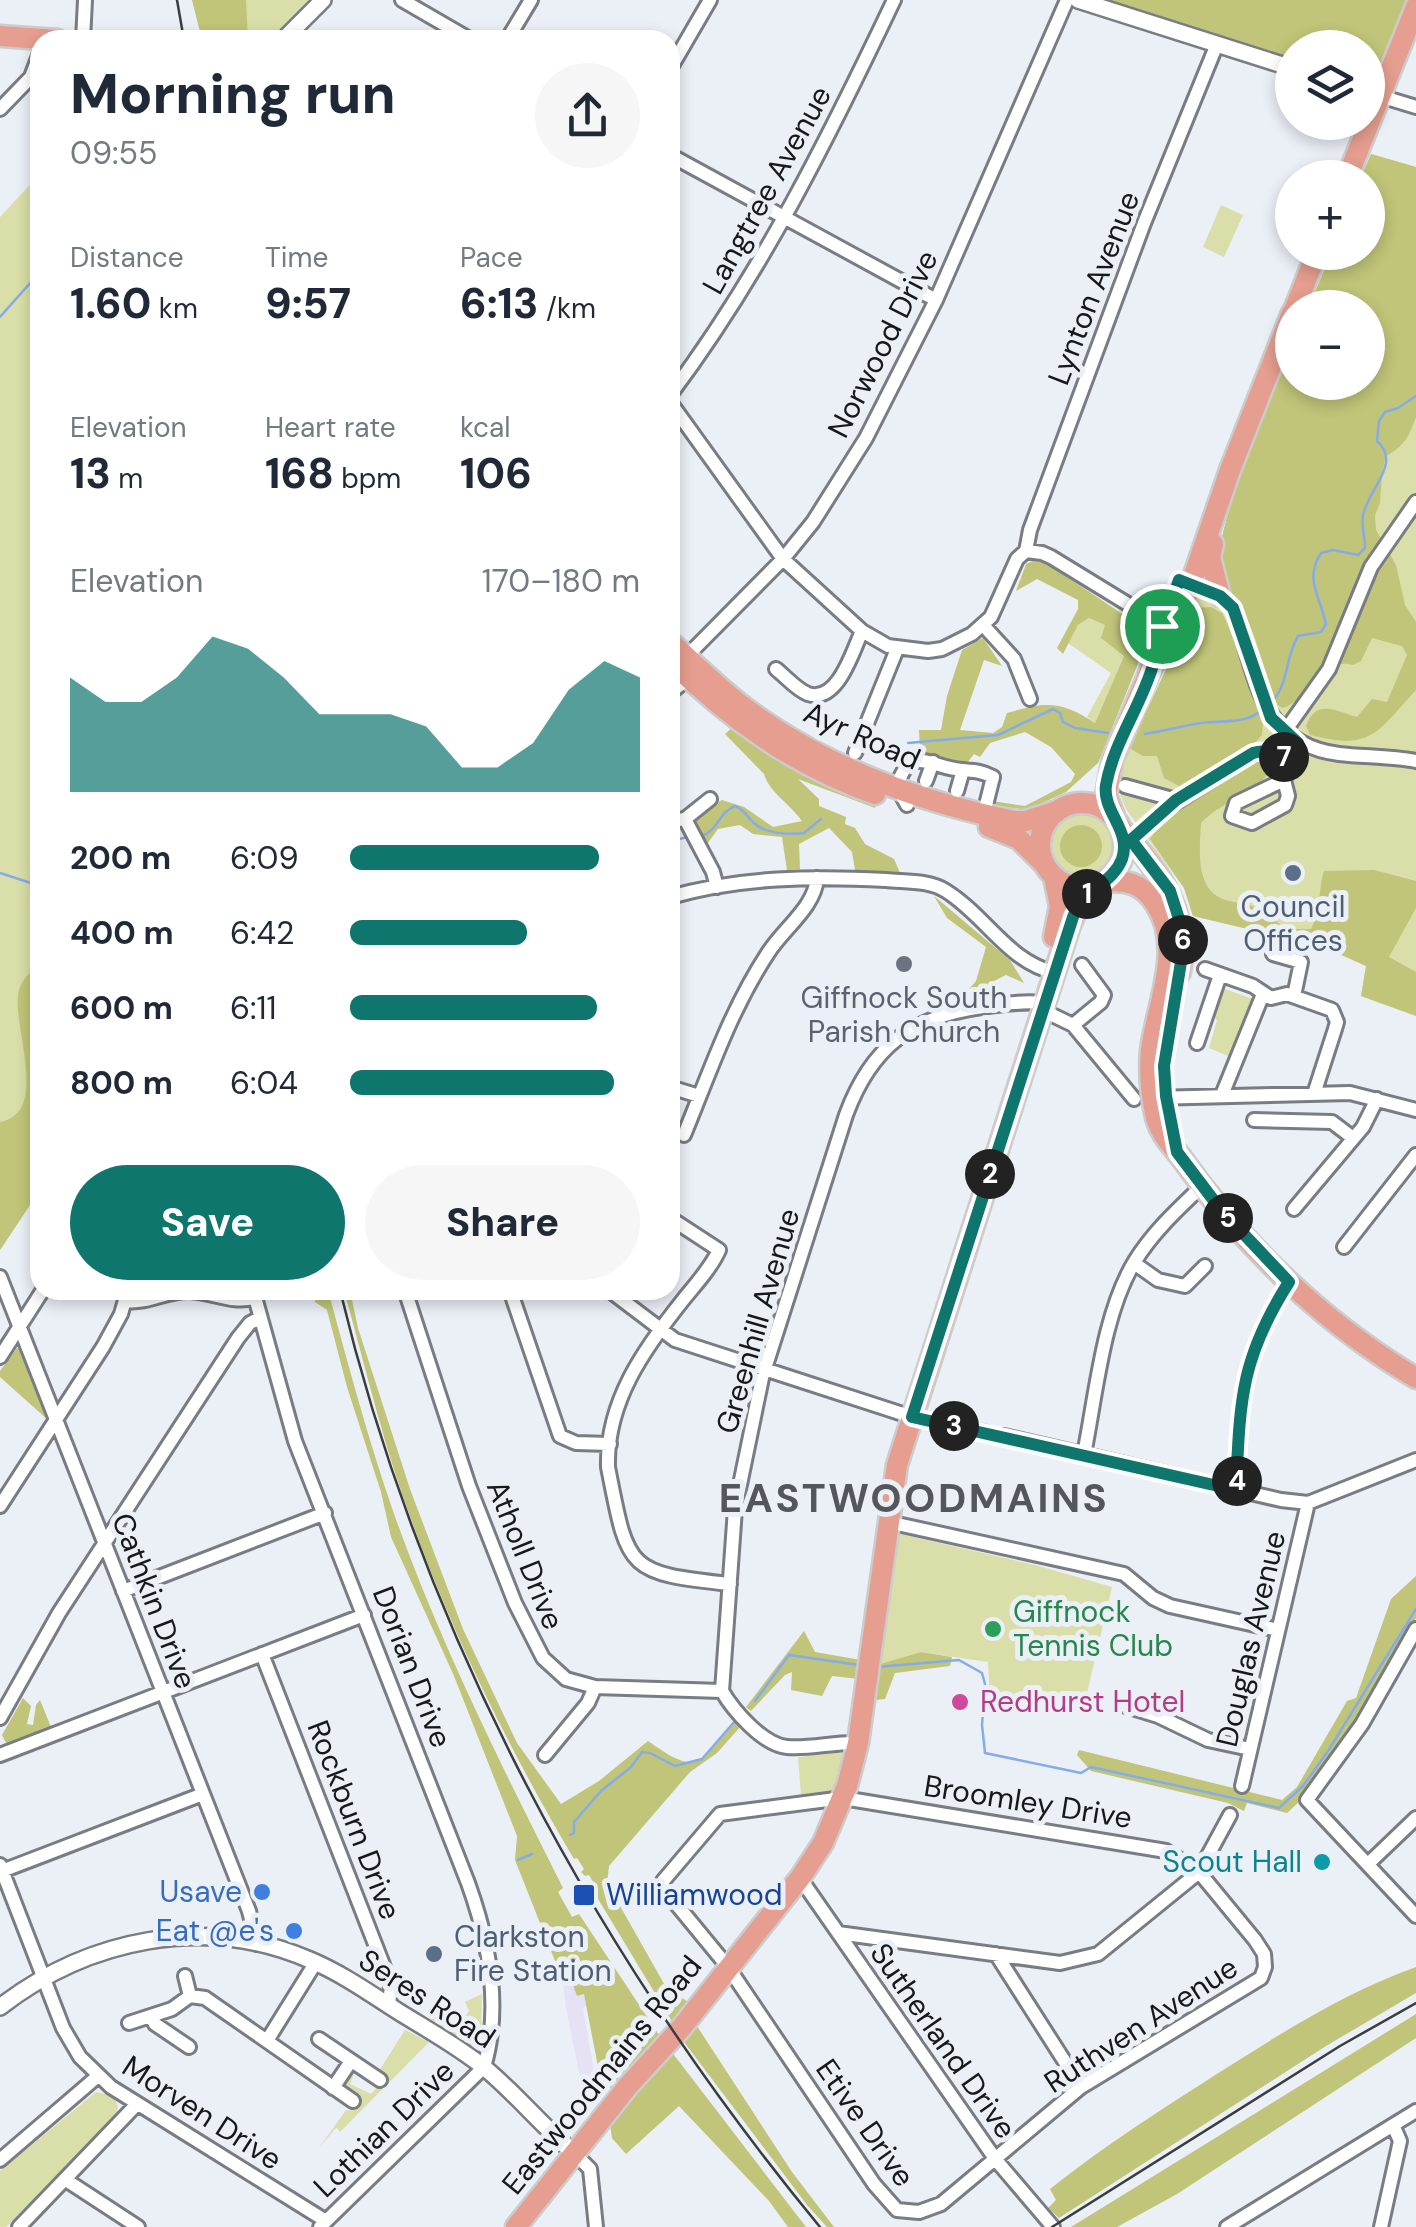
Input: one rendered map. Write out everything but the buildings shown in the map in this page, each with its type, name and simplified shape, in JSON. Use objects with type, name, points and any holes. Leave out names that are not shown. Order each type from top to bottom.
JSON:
[{"type":"main road","points":[[1385,71],[1416,7]]},
{"type":"main road","points":[[0,36],[30,41]]},
{"type":"main road","points":[[0,50],[30,46]]},
{"type":"main road","points":[[1154,662],[1162,626],[1221,498],[1275,358]]},
{"type":"main road","points":[[1151,1098],[1164,1053],[1182,956],[1181,925],[1170,891],[1123,829],[1106,795],[1113,758],[1154,662],[1170,638],[1208,506],[1230,470]]},
{"type":"main road","points":[[1220,596],[1210,557],[1221,498]]},
{"type":"main road","name":"Ayr Road","points":[[684,666],[735,720],[796,758],[847,783],[1026,822],[1064,808]]},
{"type":"main road","points":[[1113,758],[1094,783],[1045,824],[1040,838],[1049,870],[1075,886],[1125,881],[1138,886],[1152,898],[1166,926],[1169,959],[1152,1046],[1151,1098],[1160,1130],[1201,1186],[1289,1282],[1345,1330],[1416,1378]]},
{"type":"main road","name":"Ayr Road","points":[[902,796],[1010,834],[1049,870]]},
{"type":"main road","points":[[1064,808],[1095,804],[1123,829],[1122,858],[1112,874],[1100,883]]},
{"type":"main road","name":"Eastwoodmains Road","points":[[516,2227],[800,1878],[823,1843],[842,1798],[858,1743],[897,1465],[1051,972],[1060,912],[1049,870]]},
{"type":"main road","name":"Eastwoodmains Road","points":[[1051,972],[1076,911],[1100,883]]},
{"type":"street","points":[[83,30],[86,0]]},
{"type":"street","points":[[293,30],[324,0]]},
{"type":"street","points":[[402,0],[454,30]]},
{"type":"street","points":[[513,30],[531,0]]},
{"type":"street","points":[[680,52],[710,0]]},
{"type":"street","name":"Langtree Avenue","points":[[680,383],[732,308],[782,219],[835,123],[894,0]]},
{"type":"street","name":"Norwood Drive","points":[[684,666],[813,522],[857,452],[936,300],[1068,0]]},
{"type":"street","points":[[1078,0],[1275,63]]},
{"type":"street","name":"Lynton Avenue","points":[[983,625],[995,609],[1017,559],[1026,552],[1030,530],[1144,223],[1217,44]]},
{"type":"street","points":[[0,109],[30,78]]},
{"type":"street","points":[[1385,97],[1416,107]]},
{"type":"street","points":[[680,161],[936,300]]},
{"type":"street","points":[[680,412],[783,559],[862,631],[897,649],[914,652],[942,649],[983,625],[1014,660],[1030,698]]},
{"type":"street","points":[[1285,732],[1330,669],[1370,567],[1416,502]]},
{"type":"street","points":[[1026,552],[1042,553],[1162,626]]},
{"type":"street","points":[[1185,582],[1220,596],[1233,608],[1267,709],[1298,743],[1336,754],[1416,761]]},
{"type":"street","points":[[776,669],[805,693],[814,696],[831,690],[862,631]]},
{"type":"street","points":[[855,753],[895,673],[897,649]]},
{"type":"street","points":[[795,707],[805,693]]},
{"type":"street","points":[[1284,780],[1298,743]]},
{"type":"street","points":[[1123,829],[1161,812],[1253,753],[1266,752],[1290,764]]},
{"type":"street","points":[[902,796],[909,763],[916,760],[962,770],[974,768],[993,777],[984,814]]},
{"type":"street","points":[[926,781],[933,762]]},
{"type":"street","points":[[957,792],[962,770]]},
{"type":"street","points":[[1126,786],[1176,800]]},
{"type":"street","points":[[680,820],[710,799]]},
{"type":"street","points":[[685,819],[717,887]]},
{"type":"street","points":[[684,1136],[724,1032],[746,988],[783,931],[815,894],[817,878]]},
{"type":"street","points":[[680,895],[717,887],[817,878],[940,887],[983,920],[1023,962],[1051,972]]},
{"type":"street","points":[[1273,954],[1301,962],[1294,996]]},
{"type":"street","points":[[1072,1025],[1104,995],[1082,965]]},
{"type":"street","points":[[1205,969],[1253,986],[1271,998],[1287,994],[1329,1008],[1337,1022],[1314,1094]]},
{"type":"street","points":[[1196,1043],[1220,975]]},
{"type":"street","points":[[1222,1095],[1263,994]]},
{"type":"street","name":"Greenhill Avenue","points":[[722,1691],[735,1509],[764,1370],[858,1084],[873,1061],[904,1032],[943,1013],[1000,1004],[1043,1006]]},
{"type":"street","points":[[1043,1006],[1072,1025],[1151,1098],[1350,1093],[1416,1110]]},
{"type":"street","points":[[680,1089],[699,1096]]},
{"type":"street","points":[[1294,1209],[1373,1112],[1378,1099]]},
{"type":"street","points":[[1254,1120],[1332,1122],[1352,1138]]},
{"type":"street","points":[[1344,1247],[1416,1155]]},
{"type":"street","points":[[1084,1454],[1121,1290],[1134,1263],[1160,1227],[1201,1186]]},
{"type":"street","points":[[680,1225],[719,1250],[660,1328],[622,1390],[608,1455],[611,1481],[627,1544],[638,1564],[662,1576],[730,1584]]},
{"type":"street","points":[[1134,1263],[1158,1280],[1185,1286],[1206,1266]]},
{"type":"street","name":"Cathkin Drive","points":[[0,1277],[249,1911],[257,1944]]},
{"type":"street","points":[[1236,1490],[1240,1398],[1250,1356],[1289,1282]]},
{"type":"street","points":[[0,1357],[37,1300]]},
{"type":"street","points":[[0,1506],[103,1347],[125,1300]]},
{"type":"street","name":"Dorian Drive","points":[[256,1300],[295,1441],[484,1926],[491,1985],[490,2044],[484,2068]]},
{"type":"street","name":"Atholl Drive","points":[[408,1300],[457,1454],[527,1631],[543,1658],[566,1679],[595,1687],[722,1691]]},
{"type":"street","points":[[513,1300],[560,1436],[576,1443],[610,1444]]},
{"type":"street","points":[[622,1300],[665,1336],[912,1417],[1236,1490],[1308,1503],[1416,1460]]},
{"type":"street","points":[[0,1718],[32,1656],[238,1338],[260,1318]]},
{"type":"street","name":"Douglas Avenue","points":[[1242,1786],[1308,1503]]},
{"type":"street","points":[[123,1591],[324,1512]]},
{"type":"street","points":[[888,1522],[1124,1574],[1153,1598],[1170,1606],[1278,1630]]},
{"type":"street","points":[[0,1755],[364,1615]]},
{"type":"street","points":[[1416,1629],[1362,1724],[1308,1800],[1416,1915]]},
{"type":"street","name":"Rockburn Drive","points":[[262,1654],[387,1973],[390,2006]]},
{"type":"street","points":[[545,1755],[588,1704],[595,1687]]},
{"type":"street","points":[[722,1691],[730,1705],[768,1740],[784,1747],[858,1743]]},
{"type":"street","points":[[1119,1704],[1158,1716],[1208,1740],[1250,1749]]},
{"type":"street","points":[[1,1868],[203,1794]]},
{"type":"street","name":"Broomley Drive","points":[[728,1967],[663,1888],[663,1881],[720,1814],[842,1798],[1144,1846],[1166,1852],[1200,1872]]},
{"type":"street","points":[[838,1933],[1060,1963],[1098,1954],[1200,1872],[1230,1815]]},
{"type":"street","points":[[1369,1863],[1416,1818]]},
{"type":"street","name":"Morven Drive","points":[[1,1868],[73,2047],[98,2076],[323,2224]]},
{"type":"street","name":"Ruthven Avenue","points":[[996,2160],[1081,2087],[1261,1978],[1266,1967],[1264,1954],[1200,1872]]},
{"type":"street","name":"Sutherland Drive","points":[[800,1878],[996,2160],[1053,2227]]},
{"type":"street","name":"Seres Road","points":[[0,2008],[44,1977],[84,1957],[144,1940],[198,1936],[257,1944],[316,1962],[390,2006],[484,2068],[574,2153]]},
{"type":"street","points":[[996,1954],[1081,2087]]},
{"type":"street","points":[[268,2039],[316,1962]]},
{"type":"street","name":"Etive Drive","points":[[728,1967],[874,2184],[897,2210],[918,2212],[941,2204],[996,2160]]},
{"type":"street","points":[[185,1976],[190,1996]]},
{"type":"street","points":[[129,2023],[172,2009],[190,1996],[205,1998],[353,2101]]},
{"type":"street","points":[[150,2017],[189,2047]]},
{"type":"street","points":[[320,2038],[380,2080]]},
{"type":"street","points":[[333,2088],[351,2060]]},
{"type":"street","name":"Lothian Drive","points":[[323,2224],[484,2068]]},
{"type":"street","points":[[0,2160],[98,2076]]},
{"type":"street","points":[[19,2227],[137,2104]]},
{"type":"street","points":[[1227,2227],[1393,2125],[1414,2121]]},
{"type":"street","points":[[1381,2227],[1400,2142],[1414,2121]]},
{"type":"street","points":[[1393,2125],[1400,2142]]},
{"type":"street","points":[[574,2153],[590,2169],[596,2227]]},
{"type":"street","points":[[66,2180],[138,2227]]},
{"type":"shaded area","points":[[571,1980],[577,1996],[584,1994],[587,2004],[583,2009],[594,2071],[601,2088],[583,2092],[563,1981]]},
{"type":"green space","points":[[192,0],[246,0],[248,30],[200,30]]},
{"type":"green space","points":[[200,0],[323,0],[293,30],[209,30]]},
{"type":"green space","points":[[1078,0],[1416,0],[1385,83],[1385,30],[1275,30],[1275,63]]},
{"type":"green space","points":[[1371,154],[1416,167],[1416,1016],[1361,996],[1366,966],[1324,947],[1193,916],[1184,888],[1126,809],[1117,787],[1129,748],[1220,544],[1237,484],[1275,389],[1275,400],[1385,400],[1385,290],[1316,290],[1324,270],[1385,270],[1385,160],[1368,160]]},
{"type":"green space","points":[[1371,154],[1416,167],[1416,417],[1406,440],[1386,456],[1375,515],[1376,530],[1396,565],[1405,605],[1416,622],[1416,690],[1371,735],[1347,741],[1310,735],[1306,726],[1310,717],[1327,709],[1357,717],[1372,699],[1387,702],[1407,655],[1402,646],[1372,638],[1361,661],[1330,666],[1293,703],[1283,708],[1277,705],[1247,618],[1222,578],[1220,552],[1234,495],[1275,388],[1275,400],[1385,400],[1385,290],[1316,290],[1324,270],[1385,270],[1385,160],[1368,160]]},
{"type":"green space","points":[[30,185],[30,1205],[0,1250],[0,217]]},
{"type":"green space","points":[[1221,205],[1243,215],[1224,257],[1203,247]]},
{"type":"green space","points":[[1035,560],[1049,565],[1139,625],[1146,644],[1098,763],[1066,792],[1027,810],[993,805],[992,801],[1025,806],[1071,782],[1075,774],[1051,747],[1025,732],[990,743],[980,757],[974,754],[967,763],[920,753],[919,730],[941,730],[962,650],[983,638],[1002,666],[984,660],[960,730],[993,733],[1002,727],[1007,713],[1042,705],[1072,710],[1095,723],[1124,656],[1101,638],[1105,625],[1089,618],[1078,625],[1063,654],[1057,648],[1078,609],[1078,600],[1037,579],[1016,591],[1026,564]]},
{"type":"green space","points":[[1211,607],[1222,613],[1243,653],[1263,721],[1262,735],[1253,745],[1263,756],[1276,760],[1264,779],[1201,823],[1200,863],[1205,882],[1221,898],[1264,911],[1283,926],[1311,929],[1324,871],[1374,870],[1416,881],[1416,908],[1389,957],[1416,972],[1416,1016],[1361,996],[1366,966],[1324,947],[1193,916],[1184,888],[1150,839],[1169,811],[1184,802],[1181,787],[1164,778],[1157,756],[1143,756],[1129,748],[1195,608]]},
{"type":"green space","points":[[1089,618],[1106,625],[1124,656],[1095,723],[1087,717],[1111,673],[1068,643],[1078,625]]},
{"type":"green space","points":[[734,726],[816,780],[876,804],[875,808],[798,779],[819,799],[819,806],[846,817],[845,824],[855,828],[865,844],[894,859],[901,875],[855,870],[852,852],[829,828],[799,844],[800,869],[787,870],[782,837],[753,834],[740,825],[718,829],[707,844],[695,821],[706,807],[722,800],[744,807],[773,827],[802,821],[725,734]]},
{"type":"green space","points":[[1081,809],[1106,820],[1117,845],[1106,870],[1081,881],[1056,870],[1045,845],[1056,820]]},
{"type":"green space","points":[[1081,825],[1096,831],[1102,846],[1096,861],[1081,867],[1066,861],[1060,846],[1066,831]]},
{"type":"green space","points":[[934,896],[1010,960],[1024,983],[1006,975],[994,981],[981,999],[957,1003],[976,981],[986,947],[947,918]]},
{"type":"green space","points":[[30,973],[30,1205],[0,1250],[0,1122],[15,1115],[24,1102],[26,1065],[18,1005],[19,990]]},
{"type":"green space","points":[[1222,988],[1253,999],[1233,1058],[1209,1048]]},
{"type":"green space","points":[[331,1300],[375,1456],[411,1559],[472,1702],[563,1888],[558,1892],[572,1917],[579,1914],[661,2038],[806,2227],[788,2227],[769,2201],[679,2106],[626,2154],[612,2138],[608,2111],[622,2093],[603,2084],[584,1994],[577,1996],[571,1980],[563,1981],[515,1860],[517,1836],[454,1676],[391,1537],[327,1310],[315,1302]]},
{"type":"green space","points":[[347,1300],[352,1300],[410,1489],[463,1629],[517,1743],[561,1804],[599,1781],[648,1741],[677,1759],[696,1761],[735,1722],[741,1726],[717,1753],[690,1772],[609,1866],[607,1883],[667,1989],[690,2003],[673,2023],[595,1894],[598,1891],[589,1875],[581,1872],[584,1869],[574,1859],[492,1709],[423,1552],[380,1425]]},
{"type":"green space","points":[[17,1348],[21,1349],[48,1420],[0,1377],[0,1371]]},
{"type":"green space","name":"Giffnock Tennis Club","points":[[896,1535],[1112,1587],[1083,1710],[1038,1703],[1034,1713],[990,1703],[988,1662],[921,1652],[880,1664]]},
{"type":"green space","points":[[1416,1576],[1416,1618],[1354,1726],[1287,1813],[1247,1803],[1244,1811],[1228,1803],[1091,1771],[1077,1755],[1079,1750],[1282,1800],[1297,1787],[1347,1701],[1356,1698],[1391,1599]]},
{"type":"green space","points":[[804,1631],[815,1652],[861,1660],[859,1679],[832,1676],[822,1696],[791,1690],[792,1672],[751,1711],[746,1707]]},
{"type":"green space","points":[[921,1652],[952,1657],[950,1666],[895,1673],[885,1699],[876,1700],[880,1664]]},
{"type":"green space","points":[[23,1698],[31,1706],[27,1724],[33,1725],[40,1700],[51,1727],[6,1743],[2,1735]]},
{"type":"green space","points":[[847,1752],[834,1791],[801,1795],[798,1757]]},
{"type":"green space","points":[[1416,1967],[1416,1993],[1326,2046],[1059,2218],[1048,2208],[1056,2200],[1050,2189],[1155,2114],[1315,2014]]},
{"type":"green space","points":[[482,1994],[481,2034],[476,2045],[471,2046],[427,2017],[435,2012],[452,2022],[463,2020],[469,2011],[465,2002]]},
{"type":"green space","points":[[1416,2014],[1416,2038],[1177,2194],[1117,2227],[1071,2227]]},
{"type":"green space","points":[[695,2023],[792,2172],[834,2227],[827,2227],[807,2205],[681,2038]]},
{"type":"green space","points":[[405,2030],[429,2042],[340,2132],[334,2130],[319,2148],[346,2110],[350,2111],[360,2098],[345,2089],[350,2075],[354,2074],[350,2084],[371,2094],[385,2078],[379,2071]]},
{"type":"green space","points":[[96,2092],[114,2096],[116,2116],[6,2227],[0,2227],[0,2171]]},
{"type":"waterway","points":[[0,317],[30,283]]},
{"type":"waterway","points":[[1270,704],[1281,688],[1298,636],[1321,632],[1326,624],[1314,580],[1321,553],[1333,550],[1358,555],[1365,548],[1363,515],[1382,476],[1386,458],[1377,441],[1379,421],[1385,412],[1416,396]]},
{"type":"waterway","points":[[908,743],[998,735],[1053,709],[1060,713],[1063,722],[1075,728],[1108,733]]},
{"type":"waterway","points":[[1145,734],[1241,720],[1264,709]]},
{"type":"waterway","points":[[701,836],[735,806],[759,827],[778,833],[804,833],[821,819]]},
{"type":"waterway","points":[[680,839],[688,837]]},
{"type":"waterway","points":[[0,873],[30,883]]},
{"type":"waterway","points":[[877,1667],[959,1660],[982,1673],[985,1753],[1081,1773],[1091,1767],[1279,1808],[1303,1786],[1328,1751],[1416,1609]]},
{"type":"waterway","points":[[755,1701],[789,1655],[859,1665]]},
{"type":"waterway","points":[[570,1835],[574,1833],[574,1822],[642,1752],[675,1766],[702,1759],[735,1721]]},
{"type":"waterway","points":[[518,1860],[532,1854]]},
{"type":"railway","points":[[177,0],[182,30]]},
{"type":"railway","points":[[343,1300],[375,1418],[418,1544],[469,1666],[527,1786],[591,1902],[662,2014],[738,2123],[820,2227]]},
{"type":"railway","points":[[1052,2227],[1340,2046],[1416,2003]]},
{"type":"place","name":"Council Offices","points":[[1293,873]]},
{"type":"place","name":"Giffnock South Parish Church","points":[[904,964]]},
{"type":"place","name":"Giffnock Tennis Club","points":[[993,1629]]},
{"type":"place","name":"Redhurst Hotel","points":[[960,1702]]},
{"type":"place","name":"Scout Hall","points":[[1322,1862]]},
{"type":"place","name":"Usave","points":[[262,1892]]},
{"type":"place","name":"Williamwood","points":[[584,1895]]},
{"type":"place","name":"Eat @e's","points":[[294,1931]]},
{"type":"place","name":"Clarkston Fire Station","points":[[434,1954]]},
{"type":"district","name":"EASTWOODMAINS","points":[[914,1498]]},
{"type":"route","points":[[1179,580],[1220,596],[1233,608],[1271,718],[1298,743],[1290,764],[1266,752],[1253,753],[1176,800],[1131,840],[1170,891],[1181,925],[1181,969],[1164,1066],[1177,1152],[1221,1210],[1289,1282],[1250,1356],[1240,1398],[1236,1490],[912,1417],[1073,917],[1086,895],[1112,874],[1122,858],[1123,834],[1107,802],[1106,789],[1113,758],[1154,662],[1162,626],[1179,580]]}]
